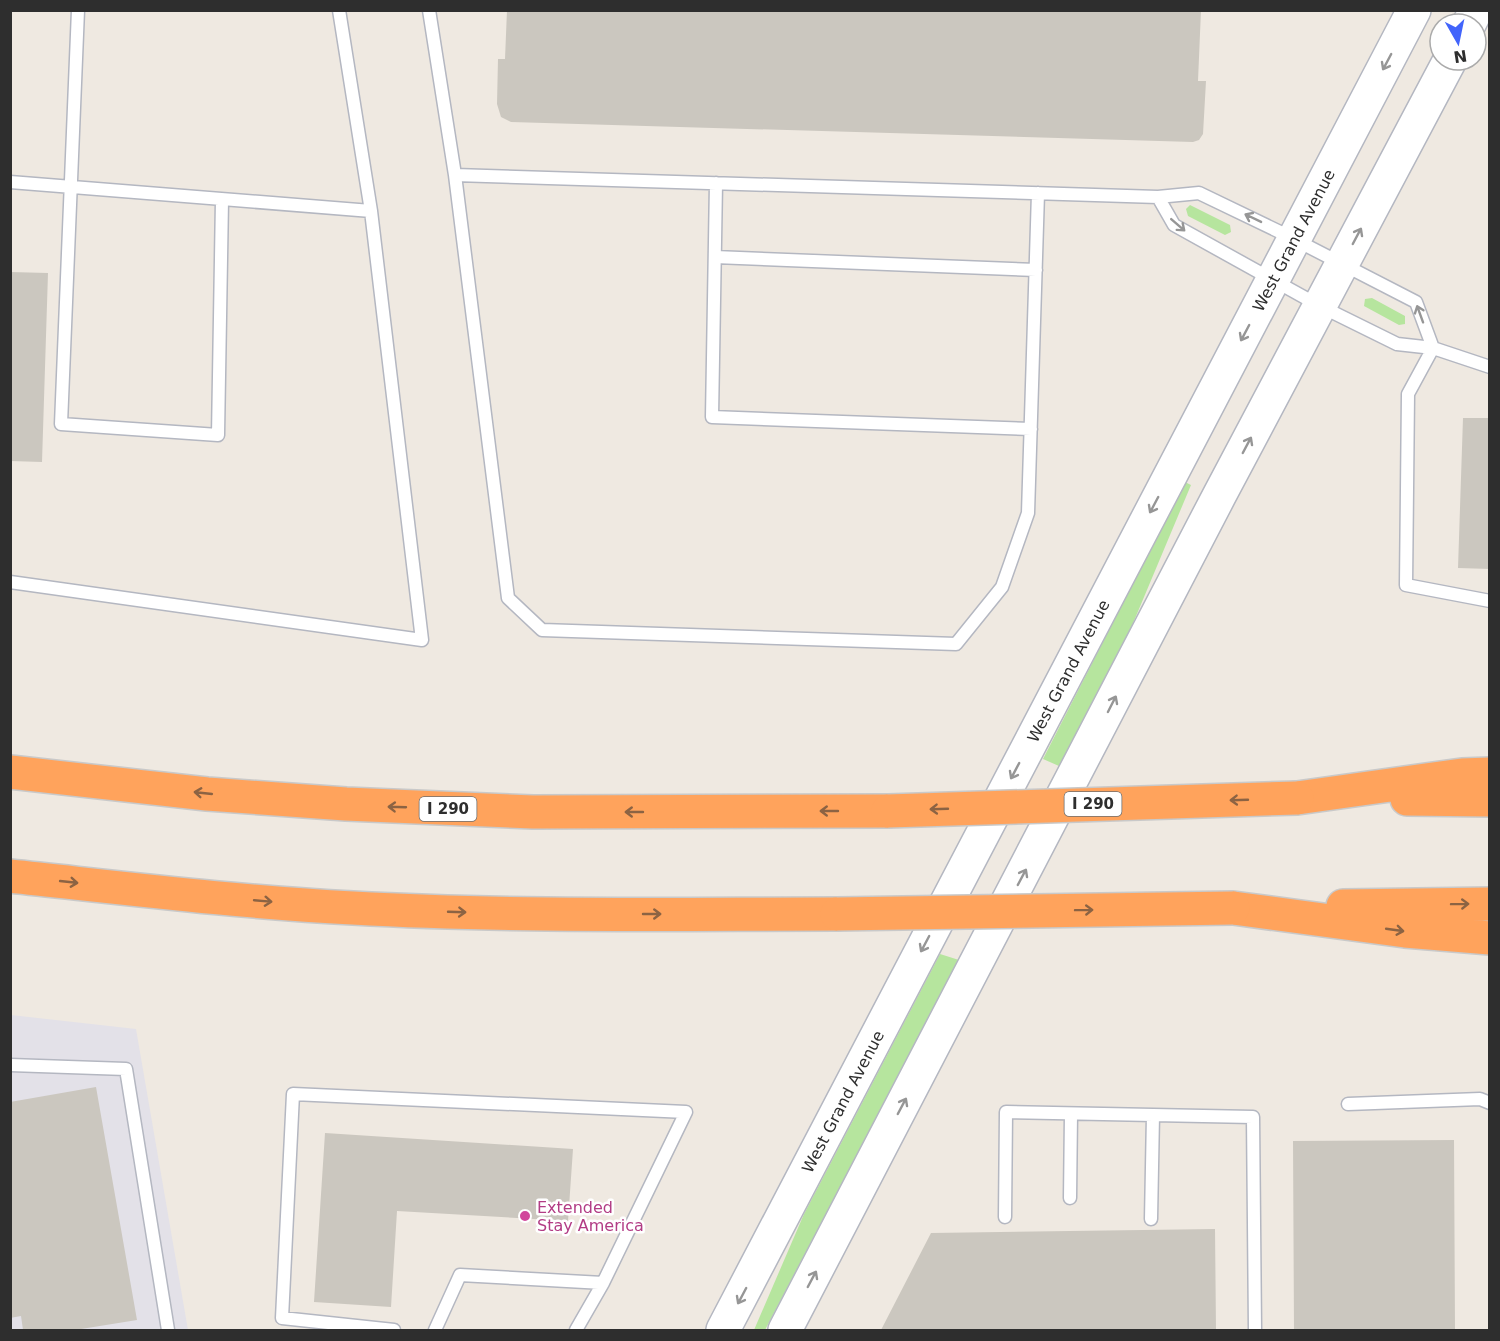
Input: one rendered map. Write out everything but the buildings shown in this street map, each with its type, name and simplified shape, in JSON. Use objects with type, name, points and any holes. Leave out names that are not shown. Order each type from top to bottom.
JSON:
[{"type":"highway","name":"I 290","points":[[10,772],[207,794],[369,805],[533,812],[888,811],[1297,798],[1490,800]]},
{"type":"highway","points":[[1297,798],[1462,775],[1490,774]]},
{"type":"highway","points":[[10,876],[174,894],[352,908],[530,914],[837,914],[1490,904]]},
{"type":"highway","points":[[1233,908],[1405,931],[1490,938]]},
{"type":"main road","name":"West Grand Avenue","points":[[723,1330],[1414,10]]},
{"type":"main road","points":[[785,1330],[1444,72]]},
{"type":"lane","points":[[78,10],[61,424],[218,435],[222,200]]},
{"type":"lane","points":[[10,582],[422,640],[370,211],[339,10]]},
{"type":"lane","points":[[429,10],[455,175],[508,598],[542,630],[956,644],[1002,587],[1028,513],[1038,194]]},
{"type":"lane","points":[[455,175],[1038,194],[1158,197],[1199,194],[1295,239],[1416,302],[1433,348],[1408,394],[1406,585],[1490,601]]},
{"type":"lane","points":[[10,182],[71,189],[370,211]]},
{"type":"lane","points":[[716,183],[712,417],[1031,429]]},
{"type":"lane","points":[[1158,197],[1174,225],[1320,306],[1397,344],[1433,348],[1490,367]]},
{"type":"lane","points":[[715,257],[1036,270]]},
{"type":"lane","points":[[10,1065],[126,1068],[168,1330]]},
{"type":"lane","points":[[394,1330],[282,1318],[293,1094],[686,1112],[603,1282],[576,1330]]},
{"type":"lane","points":[[1348,1104],[1480,1099],[1490,1103]]},
{"type":"lane","points":[[1005,1217],[1006,1112],[1253,1118],[1255,1330]]},
{"type":"lane","points":[[1070,1198],[1071,1113]]},
{"type":"lane","points":[[1151,1219],[1153,1115]]},
{"type":"lane","points":[[435,1330],[460,1275],[603,1282]]},
{"type":"shaded area","points":[[11,1015],[136,1029],[188,1330],[11,1330]]},
{"type":"green space","points":[[1190,205],[1230,225],[1231,232],[1225,235],[1188,216],[1186,209]]},
{"type":"green space","points":[[1372,298],[1405,316],[1405,324],[1399,325],[1364,306],[1365,299]]},
{"type":"green space","points":[[1185,482],[1191,485],[1126,640],[1059,766],[1043,759]]},
{"type":"green space","points":[[940,954],[959,960],[765,1330],[754,1330],[804,1214]]},
{"type":"place","name":"Extended Stay America","points":[[525,1216]]}]
